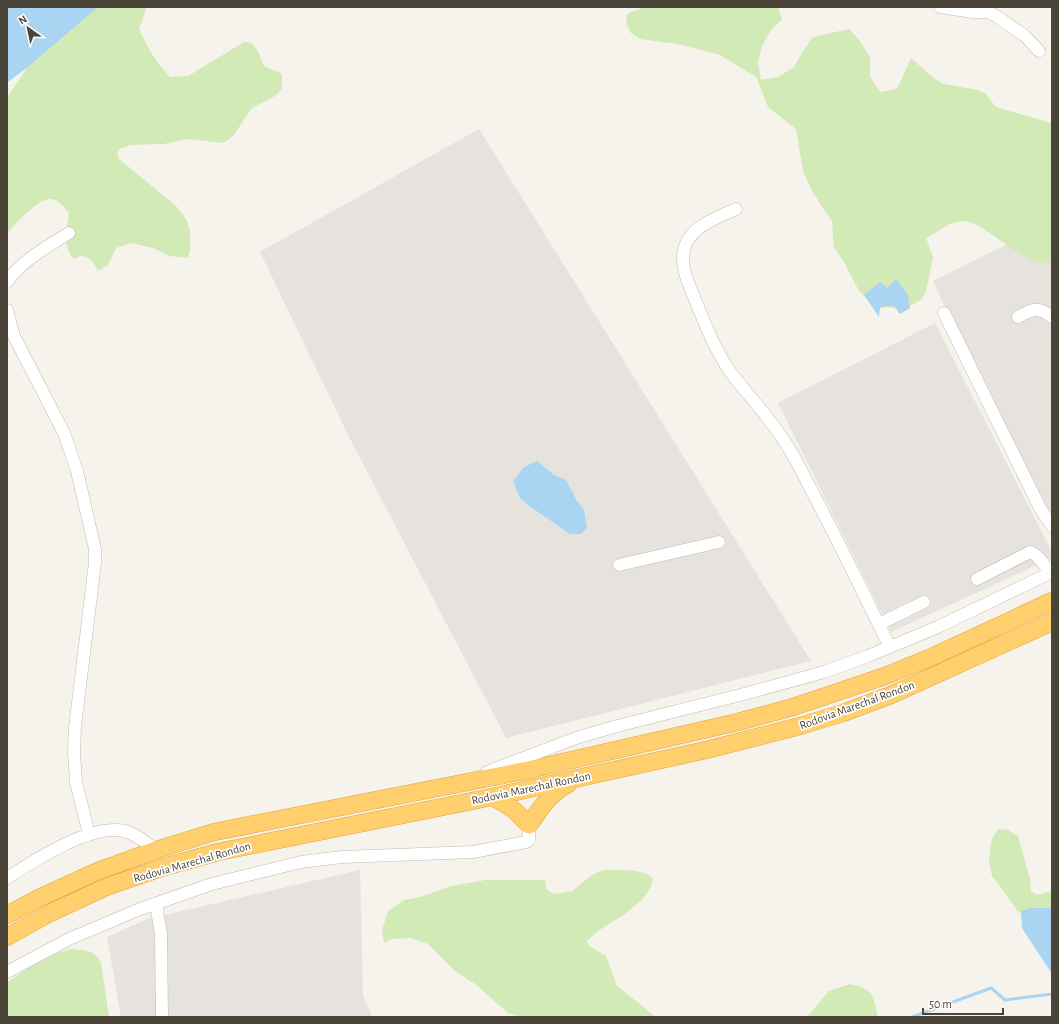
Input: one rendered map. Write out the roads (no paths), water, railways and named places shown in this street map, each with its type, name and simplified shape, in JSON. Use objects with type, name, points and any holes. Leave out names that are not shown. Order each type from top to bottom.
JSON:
[{"type":"highway","name":"Rodovia Marechal Rondon","points":[[7,915],[41,896],[91,874],[156,850],[214,832],[451,786],[588,757],[738,722],[793,707],[885,676],[934,656],[1052,601]]},
{"type":"highway","name":"Rodovia Marechal Rondon","points":[[7,937],[50,913],[106,887],[164,867],[218,852],[492,797],[706,750],[800,726],[843,713],[931,678],[1052,622]]},
{"type":"highway","points":[[492,797],[507,804],[529,825],[552,794],[581,777]]},
{"type":"street","points":[[940,7],[973,12],[988,12],[1025,36],[1039,51]]},
{"type":"street","points":[[736,209],[696,229],[687,240],[683,256],[684,270],[716,345],[730,372],[768,419],[792,454],[890,647]]},
{"type":"street","points":[[7,282],[13,273],[24,263],[69,233]]},
{"type":"street","points":[[1018,317],[1032,310],[1038,309],[1052,316]]},
{"type":"street","points":[[7,310],[14,336],[64,433],[77,471],[95,548],[95,563],[74,752],[76,782],[89,834]]},
{"type":"street","points":[[944,313],[1040,508],[1052,526]]},
{"type":"street","points":[[619,565],[719,542]]},
{"type":"street","points":[[451,786],[576,738],[824,672],[938,627],[1051,573],[1033,552],[1030,552],[977,579]]},
{"type":"street","points":[[879,624],[924,602]]},
{"type":"street","points":[[7,972],[69,939],[156,904],[212,884],[301,862],[342,857],[473,852],[519,844],[529,840],[529,825]]},
{"type":"street","points":[[7,878],[51,852],[89,834],[113,830],[125,831],[156,850]]},
{"type":"street","points":[[156,904],[161,934],[162,1017]]},
{"type":"water","points":[[7,7],[98,7],[7,83]]},
{"type":"water","points":[[896,279],[908,295],[910,308],[900,314],[894,306],[885,306],[880,308],[879,317],[864,295],[880,282],[887,288]]},
{"type":"water","points":[[537,461],[554,475],[566,480],[577,501],[584,510],[587,528],[581,534],[570,534],[520,498],[513,481],[524,467]]},
{"type":"water","points":[[1031,908],[1052,908],[1052,974],[1022,928],[1021,911]]},
{"type":"waterway","points":[[912,1017],[991,988],[1005,1000],[1052,994]]}]
